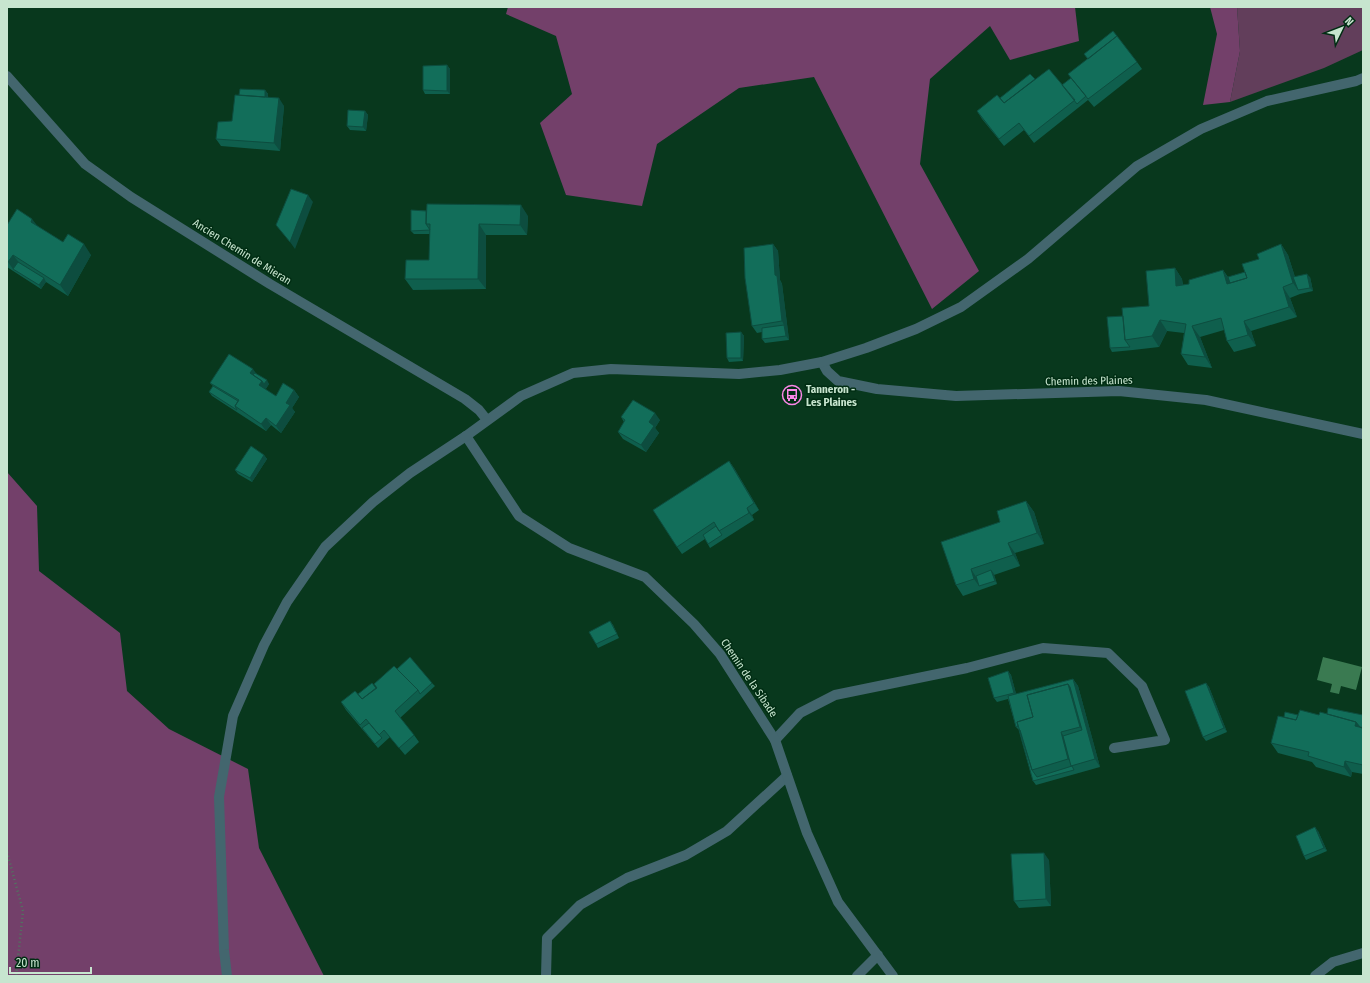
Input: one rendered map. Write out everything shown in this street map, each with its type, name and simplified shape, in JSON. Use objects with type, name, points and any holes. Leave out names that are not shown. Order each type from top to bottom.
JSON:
[{"type":"street","name":"Ancien Chemin de Mieran","points":[[7,76],[85,164],[131,197],[270,284],[465,398],[479,410],[487,420]]},
{"type":"street","points":[[226,976],[219,797],[233,716],[287,602],[320,554],[373,502],[410,473],[466,436],[521,396],[573,374],[611,369],[739,374],[780,370],[822,362],[866,348],[916,329],[961,307],[1028,258],[1138,166],[1201,129],[1267,102],[1356,81],[1363,78]]},
{"type":"street","name":"Chemin des Plaines","points":[[822,362],[827,372],[838,380],[877,389],[956,396],[1119,390],[1206,400],[1363,434]]},
{"type":"street","name":"Chemin de la Sibade","points":[[466,436],[519,516],[569,548],[645,576],[694,624],[720,654],[775,740],[807,833],[838,902],[893,976]]},
{"type":"street","points":[[775,740],[800,712],[835,695],[967,668],[1043,648],[1108,654],[1142,686],[1166,740],[1114,748]]},
{"type":"street","points":[[546,976],[546,938],[580,905],[628,878],[686,855],[727,830],[787,776]]},
{"type":"street","points":[[1315,976],[1333,962],[1363,953]]},
{"type":"street","points":[[857,976],[878,955]]},
{"type":"path","points":[[7,852],[23,911],[16,976]]},
{"type":"shaded area","points":[[508,7],[1075,7],[1079,41],[1010,60],[990,26],[930,79],[920,164],[979,271],[932,309],[814,77],[739,88],[657,144],[642,206],[566,195],[540,123],[572,94],[556,36],[506,14]]},
{"type":"shaded area","points":[[1210,7],[1237,7],[1240,51],[1230,102],[1203,105],[1217,34]]},
{"type":"shaded area","points":[[1237,7],[1363,7],[1363,50],[1324,68],[1230,102],[1240,51]]},
{"type":"shaded area","points":[[7,472],[37,506],[39,571],[120,633],[127,691],[169,729],[248,769],[259,848],[324,976],[7,976]]},
{"type":"shaded area","points":[[1323,657],[1362,667],[1356,690],[1341,686],[1339,694],[1330,692],[1332,684],[1317,680]]},
{"type":"building","points":[[1113,31],[1117,36],[1088,59],[1084,54]]},
{"type":"building","points":[[1117,36],[1137,62],[1088,99],[1068,74]]},
{"type":"building","points":[[447,65],[447,91],[423,90],[423,66]]},
{"type":"building","points":[[1049,69],[1075,100],[1029,136],[1019,123],[999,139],[977,111],[997,95],[1004,103]]},
{"type":"building","points":[[1030,74],[1035,79],[1004,103],[1000,98]]},
{"type":"building","points":[[1071,78],[1086,96],[1077,104],[1062,85]]},
{"type":"building","points":[[240,89],[265,90],[265,97],[239,95]]},
{"type":"building","points":[[235,95],[279,98],[274,143],[216,139],[218,122],[232,121]]},
{"type":"building","points":[[348,110],[365,111],[363,127],[347,126]]},
{"type":"building","points":[[291,189],[308,195],[290,242],[276,225]]},
{"type":"building","points":[[427,204],[521,205],[520,225],[479,224],[478,279],[405,279],[406,260],[429,260],[430,224],[426,224]]},
{"type":"building","points":[[17,209],[32,219],[31,222],[63,242],[68,234],[84,244],[60,285],[13,255],[8,262],[7,261],[7,225]]},
{"type":"building","points":[[411,210],[426,211],[426,224],[430,230],[411,231]]},
{"type":"building","points":[[773,244],[775,275],[777,276],[782,321],[752,326],[745,278],[744,248]]},
{"type":"building","points":[[1281,244],[1293,283],[1283,287],[1289,307],[1244,321],[1248,335],[1227,341],[1221,318],[1192,326],[1205,357],[1181,354],[1186,324],[1160,320],[1152,336],[1125,340],[1122,308],[1149,306],[1146,271],[1175,268],[1176,286],[1189,284],[1189,280],[1223,270],[1227,284],[1247,278],[1242,264],[1259,259],[1257,254]]},
{"type":"building","points":[[18,262],[44,278],[39,285],[13,269]]},
{"type":"building","points":[[1245,272],[1247,278],[1230,283],[1228,277]]},
{"type":"building","points":[[1307,274],[1310,288],[1298,290],[1293,277]]},
{"type":"building","points":[[1123,316],[1125,340],[1130,347],[1110,348],[1107,317]]},
{"type":"building","points":[[784,325],[786,336],[762,339],[762,328]]},
{"type":"building","points":[[741,332],[741,358],[727,358],[726,333]]},
{"type":"building","points":[[229,354],[253,369],[250,373],[262,381],[259,385],[276,396],[283,383],[294,390],[286,403],[290,405],[276,426],[266,418],[261,424],[235,406],[239,400],[210,383]]},
{"type":"building","points":[[255,373],[267,380],[264,384],[253,375]]},
{"type":"building","points":[[213,386],[238,401],[235,406],[237,410],[209,392]]},
{"type":"building","points":[[633,400],[655,413],[649,422],[654,426],[641,445],[618,432],[625,420],[621,417]]},
{"type":"building","points":[[251,446],[264,455],[250,478],[235,470]]},
{"type":"building","points":[[729,461],[754,503],[747,508],[749,513],[719,531],[714,522],[677,547],[653,510]]},
{"type":"building","points":[[1026,501],[1037,533],[1008,543],[1013,555],[971,569],[974,579],[956,585],[941,542],[1000,522],[997,511]]},
{"type":"building","points":[[716,526],[722,535],[708,544],[703,535]]},
{"type":"building","points":[[991,570],[995,581],[979,586],[976,576]]},
{"type":"building","points":[[610,621],[617,634],[596,644],[589,632]]},
{"type":"building","points":[[410,657],[432,683],[420,694],[418,690],[397,669]]},
{"type":"building","points":[[394,666],[418,690],[395,711],[414,735],[399,748],[384,730],[379,735],[366,719],[360,725],[341,702],[355,691],[362,699],[377,688],[374,684]]},
{"type":"building","points":[[1008,671],[1014,693],[994,698],[988,678]]},
{"type":"building","points":[[1073,679],[1095,759],[1071,766],[1063,736],[1082,730],[1068,684],[1027,695],[1033,717],[1017,722],[1018,726],[1016,727],[1008,696]]},
{"type":"building","points":[[372,683],[376,688],[362,699],[358,694]]},
{"type":"building","points":[[1206,683],[1224,728],[1203,737],[1185,691]]},
{"type":"building","points":[[1068,684],[1080,727],[1061,732],[1068,759],[1032,770],[1017,722],[1033,717],[1027,695]]},
{"type":"building","points":[[1328,708],[1363,715],[1362,728],[1356,722],[1327,714]]},
{"type":"building","points":[[1300,710],[1319,715],[1320,712],[1356,722],[1355,726],[1363,728],[1363,765],[1345,761],[1344,767],[1308,756],[1309,752],[1271,743],[1278,716],[1296,720]]},
{"type":"building","points":[[1285,712],[1298,715],[1296,720],[1284,717]]},
{"type":"building","points":[[369,723],[382,738],[375,744],[362,728]]},
{"type":"building","points":[[1019,730],[1032,770],[1037,777],[1072,766],[1074,770],[1033,781]]},
{"type":"building","points":[[1315,827],[1324,848],[1304,856],[1296,836]]},
{"type":"building","points":[[1044,853],[1046,899],[1014,901],[1011,854]]},
{"type":"place","name":"Tanneron - Les Plaines","points":[[792,395]]}]
